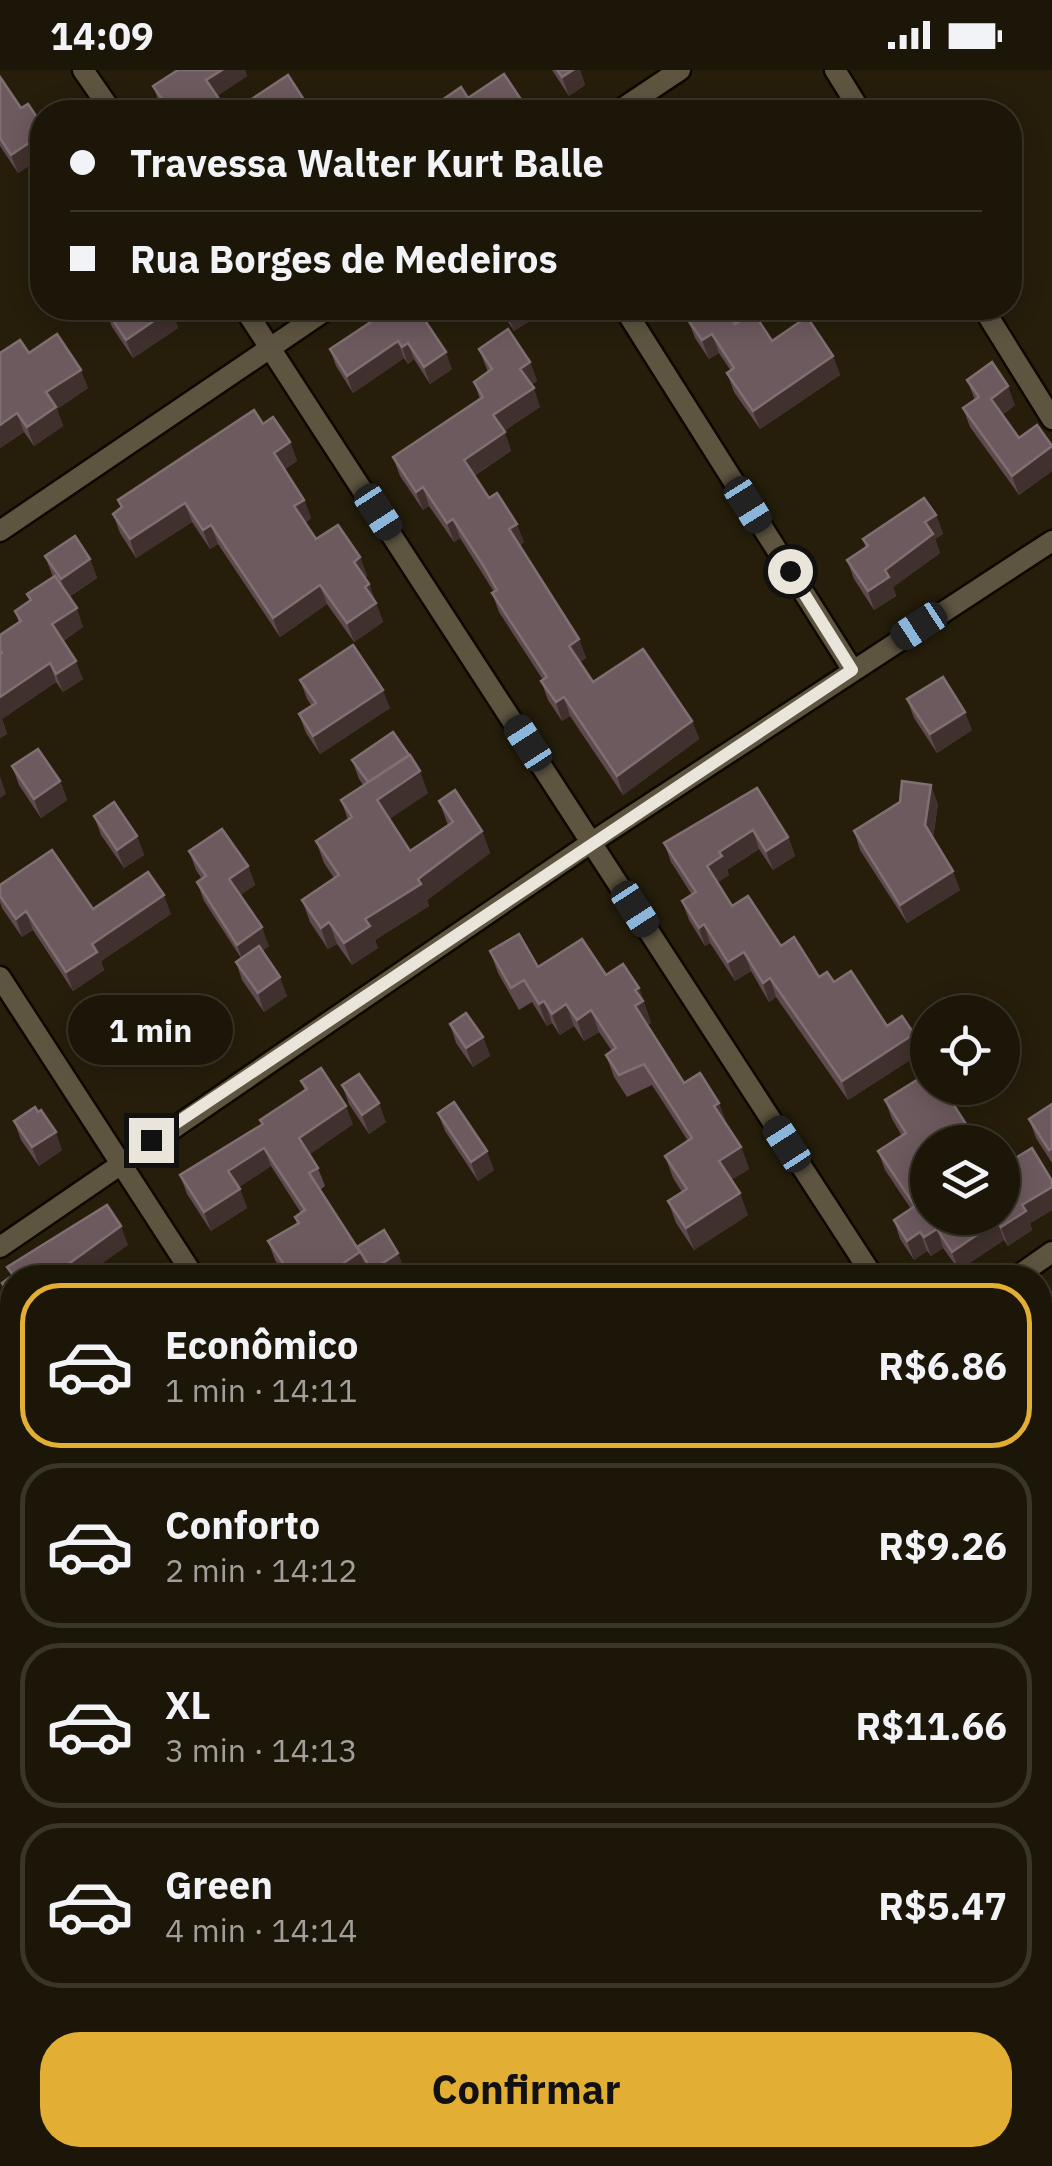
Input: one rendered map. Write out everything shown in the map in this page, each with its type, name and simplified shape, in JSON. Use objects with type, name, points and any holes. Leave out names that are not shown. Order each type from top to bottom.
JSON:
[{"type":"street","points":[[83,70],[104,100]]},
{"type":"street","points":[[635,100],[680,70]]},
{"type":"street","points":[[835,70],[854,100]]},
{"type":"street","points":[[252,320],[866,1265]]},
{"type":"street","points":[[0,531],[312,320]]},
{"type":"street","points":[[632,320],[852,670]]},
{"type":"street","points":[[990,320],[1052,419]]},
{"type":"street","points":[[0,1247],[592,842],[1052,541]]},
{"type":"street","points":[[0,976],[187,1265]]},
{"type":"building","points":[[178,70],[222,70],[206,80],[220,100],[163,100],[153,86]]},
{"type":"building","points":[[504,74],[521,100],[442,100],[461,87],[468,98]]},
{"type":"building","points":[[288,75],[304,100],[250,100]]},
{"type":"building","points":[[0,77],[21,108],[28,104],[30,107],[30,142],[11,155],[0,138]]},
{"type":"building","points":[[113,320],[155,320],[126,340]]},
{"type":"building","points":[[374,320],[425,320],[446,352],[424,367],[408,343],[402,347],[398,341],[347,376],[330,349]]},
{"type":"building","points":[[688,320],[732,320],[735,324],[758,320],[772,341],[803,320],[809,320],[833,356],[753,411],[727,373],[734,368],[712,334],[702,340]]},
{"type":"building","points":[[508,329],[530,362],[520,369],[534,388],[493,415],[505,432],[464,460],[489,498],[497,493],[517,524],[509,529],[579,639],[569,646],[593,682],[643,649],[692,721],[617,776],[564,697],[556,702],[541,681],[547,677],[492,593],[497,590],[453,519],[447,523],[423,487],[416,492],[393,457],[483,397],[474,382],[492,369],[479,349]]},
{"type":"building","points":[[57,334],[81,370],[46,392],[56,407],[27,427],[17,413],[0,425],[0,353],[20,340],[29,353]]},
{"type":"building","points":[[992,362],[1008,386],[991,399],[1019,438],[1037,425],[1052,446],[1012,476],[963,408],[979,397],[967,380]]},
{"type":"building","points":[[254,410],[263,424],[273,417],[290,442],[274,453],[304,500],[294,506],[316,539],[338,525],[360,557],[354,562],[376,603],[347,623],[320,585],[273,618],[211,525],[203,530],[185,503],[130,539],[113,514],[122,507],[118,500]]},
{"type":"building","points":[[924,498],[936,515],[925,522],[933,534],[885,570],[889,577],[868,591],[847,560],[868,546],[863,539]]},
{"type":"building","points":[[75,536],[90,559],[61,579],[45,556]]},
{"type":"building","points":[[55,576],[77,608],[52,624],[76,661],[56,674],[50,663],[0,697],[0,635],[21,621],[15,611],[31,600],[27,594]]},
{"type":"building","points":[[353,645],[383,690],[313,736],[299,714],[316,703],[300,680]]},
{"type":"building","points":[[943,677],[965,712],[930,734],[907,699]]},
{"type":"building","points":[[393,732],[409,755],[368,782],[352,760]]},
{"type":"building","points":[[38,749],[60,781],[34,799],[12,766]]},
{"type":"building","points":[[410,755],[420,771],[377,800],[410,851],[453,822],[439,801],[455,790],[482,831],[418,879],[421,884],[365,919],[370,926],[344,943],[329,922],[321,928],[302,900],[339,875],[316,841],[352,817],[341,800]]},
{"type":"building","points":[[902,781],[931,785],[925,825],[953,871],[900,905],[854,831],[900,802]]},
{"type":"building","points":[[757,788],[788,837],[766,851],[753,830],[719,852],[722,856],[707,866],[732,906],[748,896],[781,946],[794,937],[819,977],[827,972],[834,982],[851,971],[887,1026],[902,1016],[910,1028],[910,1037],[842,1081],[770,978],[763,983],[744,952],[728,962],[704,924],[699,928],[682,901],[696,892],[664,843]]},
{"type":"building","points":[[114,802],[137,836],[117,850],[94,816]]},
{"type":"building","points":[[222,829],[248,866],[229,879],[262,927],[237,945],[197,882],[206,876],[189,851]]},
{"type":"building","points":[[52,850],[93,909],[148,872],[164,895],[92,944],[97,952],[66,972],[26,911],[16,919],[0,896],[0,885]]},
{"type":"building","points":[[519,934],[538,967],[582,939],[606,975],[623,964],[643,1001],[635,1006],[684,1083],[700,1073],[719,1103],[714,1106],[741,1147],[719,1161],[740,1193],[686,1228],[668,1201],[687,1189],[665,1156],[692,1138],[644,1064],[619,1075],[606,1055],[616,1048],[591,1010],[577,1020],[566,1004],[552,1014],[544,1001],[539,1004],[524,980],[511,988],[490,951]]},
{"type":"building","points":[[259,946],[280,977],[258,993],[236,962]]},
{"type":"building","points":[[466,1013],[483,1037],[466,1048],[450,1024]]},
{"type":"building","points":[[321,1068],[346,1106],[299,1138],[318,1168],[309,1173],[360,1252],[340,1265],[284,1265],[268,1241],[299,1223],[295,1217],[305,1210],[264,1148],[228,1171],[240,1189],[204,1212],[180,1175],[263,1124],[260,1120],[307,1089],[301,1081]]},
{"type":"building","points":[[359,1074],[379,1103],[362,1115],[342,1085]]},
{"type":"building","points":[[910,1084],[910,1105],[954,1105],[967,1125],[910,1125],[910,1199],[878,1151],[906,1133],[885,1100]]},
{"type":"building","points":[[454,1102],[487,1151],[471,1162],[438,1113]]},
{"type":"building","points":[[1052,1104],[1052,1148],[1049,1150],[1029,1119]]},
{"type":"building","points":[[35,1107],[56,1132],[32,1147],[14,1121]]},
{"type":"building","points":[[1032,1148],[1052,1187],[1022,1205],[1026,1211],[1020,1215],[1020,1155]]},
{"type":"building","points":[[107,1205],[121,1226],[67,1265],[10,1265]]},
{"type":"building","points":[[910,1209],[910,1235],[916,1235],[907,1241],[894,1220]]},
{"type":"building","points":[[384,1230],[398,1253],[380,1265],[369,1265],[357,1247]]},
{"type":"building","points":[[941,1235],[977,1235],[952,1252]]},
{"type":"route","points":[[151,1140],[852,670],[790,571]]}]
